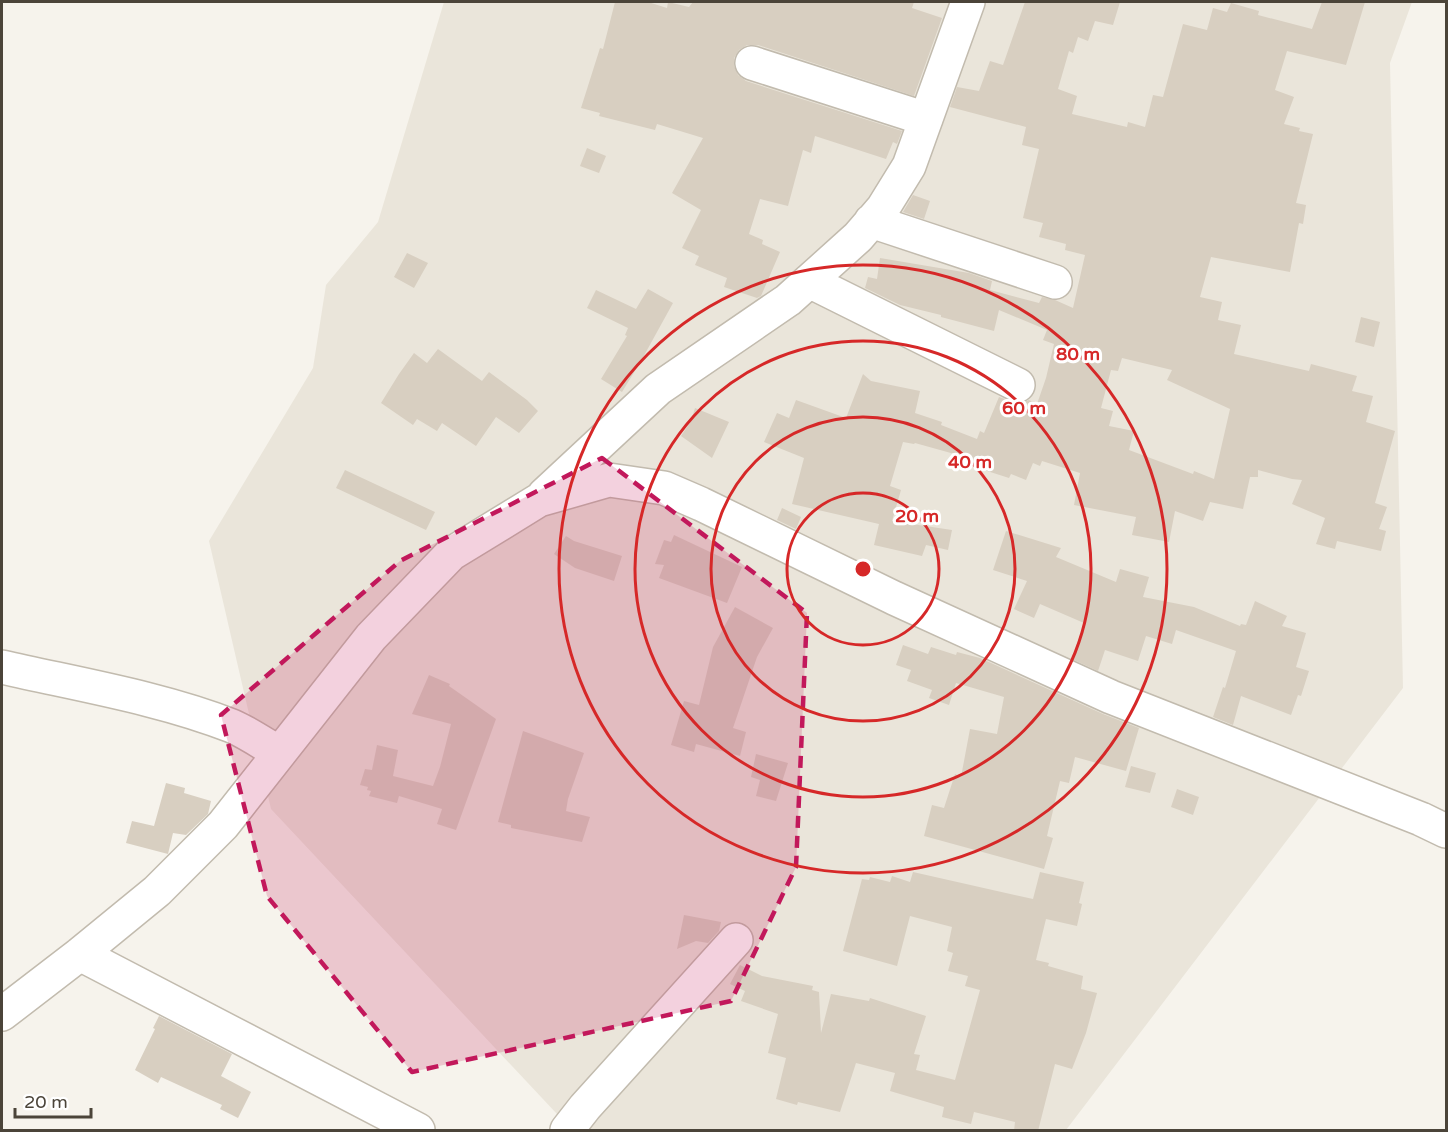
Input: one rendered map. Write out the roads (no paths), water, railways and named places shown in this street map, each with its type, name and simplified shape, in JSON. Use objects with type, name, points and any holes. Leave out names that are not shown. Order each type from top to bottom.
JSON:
[{"type":"street","points":[[2,1014],[157,891],[223,825],[370,637],[451,554],[539,501],[658,389],[788,300],[858,237],[883,208],[909,166],[968,2]]},
{"type":"street","points":[[752,63],[926,119]]},
{"type":"street","points":[[871,221],[1055,282]]},
{"type":"street","points":[[809,281],[1018,385]]},
{"type":"street","points":[[539,501],[609,480],[664,488],[894,598],[1111,696],[1446,831]]},
{"type":"street","points":[[2,667],[204,716],[234,727],[279,753]]},
{"type":"street","points":[[567,1131],[585,1107],[736,940]]},
{"type":"street","points":[[80,954],[418,1131]]}]
